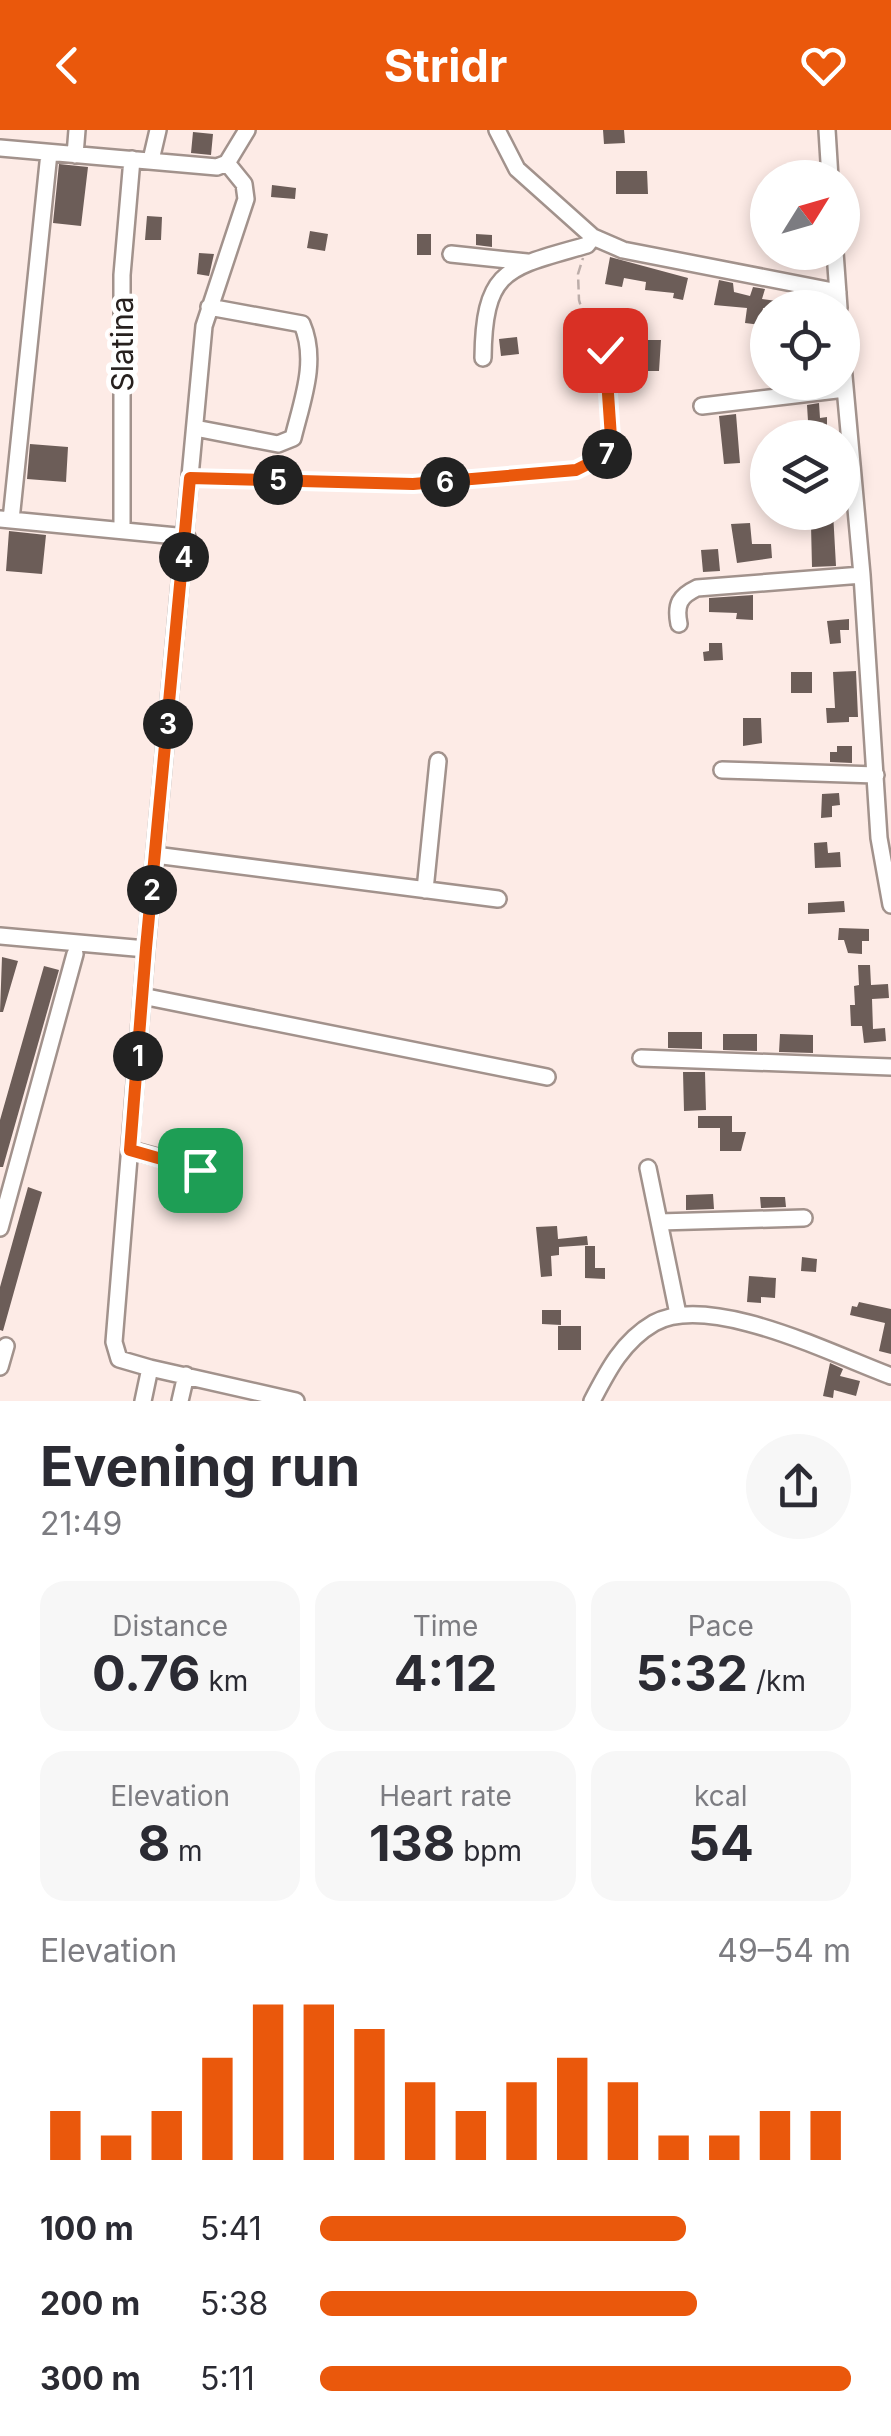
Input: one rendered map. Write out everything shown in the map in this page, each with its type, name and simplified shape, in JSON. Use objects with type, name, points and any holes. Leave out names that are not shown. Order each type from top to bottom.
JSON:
[{"type":"street","points":[[75,155],[77,130]]},
{"type":"street","points":[[151,160],[158,130]]},
{"type":"street","points":[[0,148],[206,167],[227,163],[247,130]]},
{"type":"street","points":[[497,130],[518,169],[590,241],[816,290]]},
{"type":"street","points":[[827,130],[829,160]]},
{"type":"street","points":[[49,153],[5,520],[186,537]]},
{"type":"street","name":"Slatina","points":[[122,530],[122,275],[132,159]]},
{"type":"street","points":[[227,163],[244,184],[246,199],[204,326],[146,948],[114,1350],[119,1359],[150,1368],[296,1401]]},
{"type":"street","points":[[484,358],[488,300],[505,277],[528,262],[590,241]]},
{"type":"street","points":[[451,254],[528,262]]},
{"type":"street","points":[[195,428],[278,444],[293,438],[310,368],[310,344],[302,324],[209,307]]},
{"type":"street","points":[[702,406],[752,400]]},
{"type":"street","points":[[846,400],[880,838],[891,903]]},
{"type":"street","points":[[679,624],[678,605],[682,596],[698,588],[862,575]]},
{"type":"street","points":[[425,890],[438,762]]},
{"type":"street","points":[[722,770],[876,775]]},
{"type":"street","points":[[155,855],[498,900]]},
{"type":"street","points":[[0,936],[146,948]]},
{"type":"street","points":[[0,1228],[74,954]]},
{"type":"street","points":[[142,996],[547,1076]]},
{"type":"street","points":[[641,1058],[891,1067]]},
{"type":"street","points":[[130,1150],[200,1170]]},
{"type":"street","points":[[648,1168],[678,1314]]},
{"type":"street","points":[[659,1222],[804,1218]]},
{"type":"street","points":[[592,1401],[628,1343],[658,1321],[678,1314],[748,1322],[891,1376]]},
{"type":"street","points":[[0,1366],[6,1346]]},
{"type":"street","points":[[144,1401],[150,1368]]},
{"type":"street","points":[[180,1401],[186,1375]]},
{"type":"path","points":[[190,478],[413,484],[576,470],[612,452],[605,350],[587,326],[578,300],[578,274],[590,241]]},
{"type":"building","points":[[603,130],[624,130],[625,143],[604,144]]},
{"type":"building","points":[[193,132],[213,134],[211,155],[191,153]]},
{"type":"building","points":[[59,164],[88,167],[81,226],[53,223]]},
{"type":"building","points":[[616,171],[647,171],[648,194],[616,194]]},
{"type":"building","points":[[272,185],[296,188],[295,199],[271,197]]},
{"type":"building","points":[[147,216],[162,217],[161,240],[145,240]]},
{"type":"building","points":[[310,231],[328,234],[325,251],[307,248]]},
{"type":"building","points":[[417,234],[431,234],[431,255],[417,255]]},
{"type":"building","points":[[476,234],[492,235],[492,247],[476,245]]},
{"type":"building","points":[[199,253],[214,254],[209,276],[197,274]]},
{"type":"building","points":[[610,257],[688,278],[683,300],[673,298],[674,293],[645,290],[646,282],[624,278],[622,287],[605,284]]},
{"type":"building","points":[[719,280],[733,283],[734,292],[750,296],[750,324],[745,323],[747,308],[714,305]]},
{"type":"building","points":[[517,337],[519,354],[501,356],[499,339]]},
{"type":"building","points":[[635,340],[661,340],[659,371],[646,371],[647,352],[635,351]]},
{"type":"building","points":[[819,403],[820,418],[827,420],[808,420],[807,405]]},
{"type":"building","points":[[736,414],[740,463],[724,464],[719,416]]},
{"type":"building","points":[[30,444],[68,447],[66,482],[27,479]]},
{"type":"building","points":[[750,523],[752,544],[771,544],[772,558],[737,563],[731,524]]},
{"type":"building","points":[[811,530],[834,530],[836,566],[812,567]]},
{"type":"building","points":[[9,531],[46,535],[42,574],[6,571]]},
{"type":"building","points":[[718,549],[720,571],[703,572],[701,550]]},
{"type":"building","points":[[753,595],[753,620],[736,619],[737,613],[709,612],[709,598]]},
{"type":"building","points":[[849,619],[849,630],[840,630],[841,643],[830,644],[827,621]]},
{"type":"building","points":[[709,643],[722,643],[723,660],[704,661],[703,652],[709,651]]},
{"type":"building","points":[[856,671],[858,717],[849,717],[849,722],[827,723],[826,708],[835,708],[833,672]]},
{"type":"building","points":[[791,672],[812,672],[812,693],[791,693]]},
{"type":"building","points":[[743,718],[761,718],[762,743],[743,746]]},
{"type":"building","points":[[837,746],[852,746],[852,763],[830,762],[830,752],[837,752]]},
{"type":"building","points":[[839,793],[840,805],[832,806],[832,817],[821,818],[822,794]]},
{"type":"building","points":[[827,842],[828,853],[840,852],[841,867],[815,868],[814,843]]},
{"type":"building","points":[[844,901],[845,912],[808,914],[808,903]]},
{"type":"building","points":[[839,928],[869,929],[869,941],[862,941],[862,954],[848,953],[844,940],[838,940]]},
{"type":"building","points":[[2,957],[18,961],[0,1012]]},
{"type":"building","points":[[858,965],[870,965],[871,985],[888,984],[889,998],[872,999],[873,1029],[885,1028],[886,1041],[864,1043],[862,1026],[851,1026],[850,1005],[855,1005],[854,986],[859,985]]},
{"type":"building","points":[[44,966],[59,970],[0,1167],[0,1120]]},
{"type":"building","points":[[668,1032],[702,1032],[702,1049],[668,1048]]},
{"type":"building","points":[[723,1034],[757,1034],[757,1051],[723,1050]]},
{"type":"building","points":[[780,1034],[813,1035],[813,1053],[779,1052]]},
{"type":"building","points":[[683,1072],[705,1072],[706,1110],[684,1111]]},
{"type":"building","points":[[698,1116],[732,1116],[732,1132],[746,1132],[741,1151],[720,1151],[720,1128],[698,1128]]},
{"type":"building","points":[[28,1187],[42,1192],[3,1331],[0,1287]]},
{"type":"building","points":[[713,1194],[714,1209],[686,1210],[686,1195]]},
{"type":"building","points":[[760,1197],[785,1197],[786,1207],[761,1208]]},
{"type":"building","points":[[557,1226],[558,1239],[587,1236],[588,1245],[559,1247],[559,1255],[551,1256],[552,1276],[541,1277],[536,1227]]},
{"type":"building","points":[[585,1246],[595,1246],[595,1268],[605,1268],[605,1279],[585,1278]]},
{"type":"building","points":[[802,1257],[817,1259],[816,1272],[801,1271]]},
{"type":"building","points":[[749,1276],[776,1278],[775,1298],[747,1302]]},
{"type":"building","points":[[859,1302],[891,1309],[891,1354],[879,1351],[885,1323],[850,1315],[852,1306],[857,1307]]},
{"type":"building","points":[[542,1310],[561,1310],[561,1325],[542,1324]]},
{"type":"building","points":[[558,1326],[581,1326],[581,1350],[558,1350]]},
{"type":"building","points":[[830,1363],[843,1369],[840,1376],[860,1381],[856,1396],[834,1390],[833,1398],[823,1396]]},
{"type":"route","points":[[200,1170],[130,1150],[190,478],[413,484],[576,470],[612,452],[605,350]]}]
